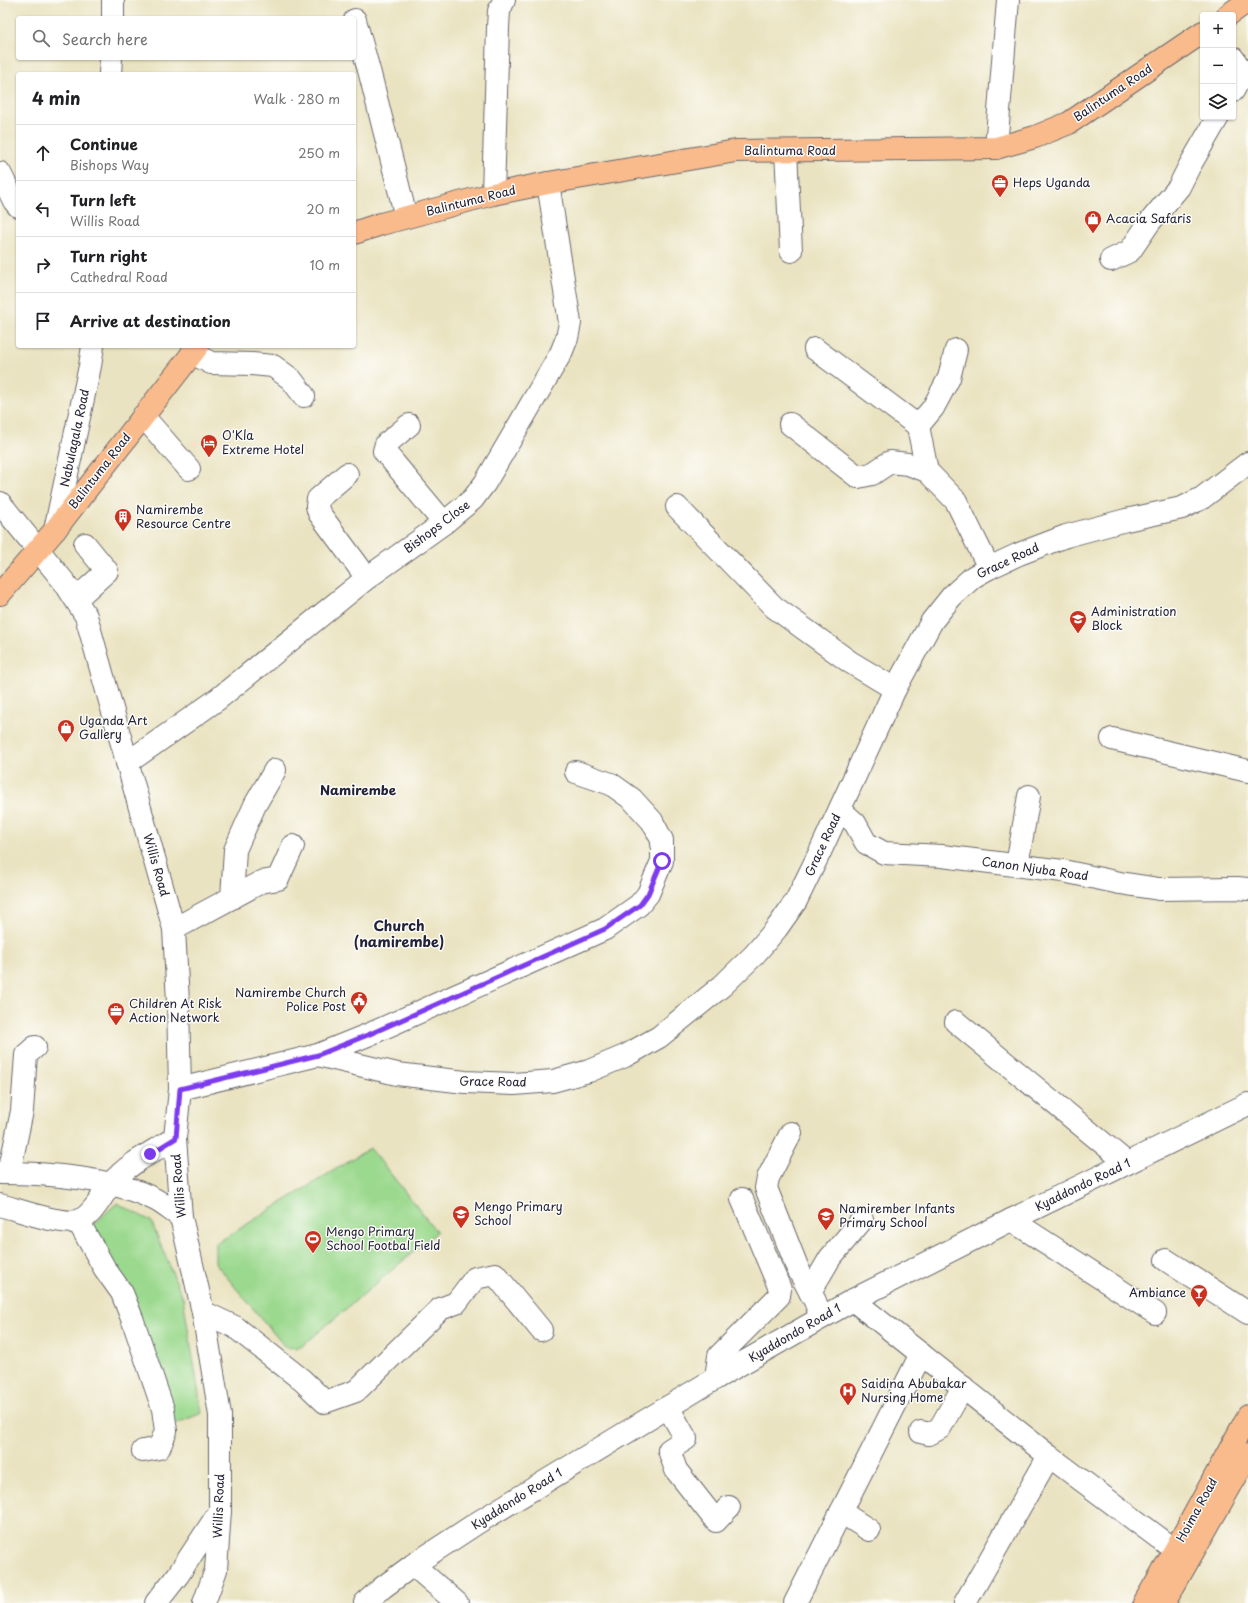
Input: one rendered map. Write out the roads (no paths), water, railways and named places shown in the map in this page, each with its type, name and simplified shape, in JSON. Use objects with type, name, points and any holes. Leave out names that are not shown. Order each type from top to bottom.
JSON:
[{"type":"main road","points":[[1232,12],[1248,1]]},
{"type":"main road","name":"Balintuma Road","points":[[356,231],[493,194],[548,183],[736,152],[996,148],[1034,138],[1069,123],[1200,34]]},
{"type":"main road","name":"Balintuma Road","points":[[0,594],[55,530],[195,350]]},
{"type":"main road","name":"Hoima Road","points":[[1144,1603],[1175,1550],[1248,1416]]},
{"type":"main road","name":"Hoima Road","points":[[1164,1603],[1247,1458]]},
{"type":"street","points":[[113,16],[114,0]]},
{"type":"street","points":[[493,194],[498,27],[500,11],[504,0]]},
{"type":"street","points":[[996,148],[1001,71],[1008,0]]},
{"type":"street","points":[[356,24],[406,217]]},
{"type":"street","points":[[110,72],[111,60]]},
{"type":"street","points":[[1111,260],[1130,251],[1149,223],[1180,187],[1189,167],[1216,120]]},
{"type":"street","points":[[786,151],[791,251]]},
{"type":"street","points":[[0,174],[16,204]]},
{"type":"street","name":"Bishops Close","points":[[127,763],[218,699],[367,578],[444,523],[473,499],[485,483],[546,380],[561,353],[567,338],[570,323],[548,183]]},
{"type":"street","name":"Nabulagala Road","points":[[55,530],[93,348]]},
{"type":"street","points":[[815,349],[918,426],[927,471]]},
{"type":"street","points":[[195,350],[211,364],[252,364],[273,366],[291,379],[304,396]]},
{"type":"street","points":[[918,426],[933,408],[949,378],[956,350]]},
{"type":"street","points":[[143,416],[189,469]]},
{"type":"street","points":[[790,424],[858,477],[872,474],[890,462],[908,464],[927,471],[956,501],[988,568]]},
{"type":"street","points":[[409,425],[386,444],[384,451],[444,523]]},
{"type":"street","name":"Grace Road","points":[[318,1055],[403,1075],[466,1082],[514,1084],[553,1081],[589,1071],[626,1056],[660,1037],[722,986],[754,955],[777,928],[796,901],[839,812],[895,689],[932,621],[952,596],[973,577],[988,568],[1066,536],[1126,520],[1182,508],[1202,498],[1248,463]]},
{"type":"street","points":[[347,474],[318,499],[317,506],[319,513],[367,578]]},
{"type":"street","name":"Willis Road","points":[[0,503],[76,599],[86,616],[93,636],[174,929],[178,1002],[180,1089],[176,1138],[181,1217],[203,1312],[220,1415],[220,1510],[216,1570],[204,1603]]},
{"type":"street","points":[[677,507],[774,607],[850,662],[895,689]]},
{"type":"street","points":[[76,599],[108,571],[85,544]]},
{"type":"street","points":[[1112,739],[1248,771]]},
{"type":"street","points":[[232,898],[235,850],[255,805],[275,770]]},
{"type":"street","points":[[180,1089],[318,1055],[370,1034],[605,929],[640,905],[648,894],[662,861],[662,840],[652,821],[632,798],[611,784],[576,772]]},
{"type":"street","points":[[1018,865],[1029,796]]},
{"type":"street","name":"Canon Njuba Road","points":[[839,812],[847,816],[855,823],[866,843],[884,853],[942,856],[1018,865],[1063,871],[1120,883],[1159,889],[1248,889]]},
{"type":"street","points":[[174,929],[261,882],[278,879],[293,846]]},
{"type":"street","points":[[956,1022],[1127,1163]]},
{"type":"street","points":[[35,1047],[26,1055],[22,1111],[4,1173],[112,1183],[156,1200],[181,1217]]},
{"type":"street","name":"Kyaddondo Road 1","points":[[365,1603],[382,1588],[413,1565],[477,1523],[716,1378],[821,1318],[853,1300],[1011,1220],[1248,1104]]},
{"type":"street","points":[[791,1133],[768,1178],[766,1188],[798,1269],[821,1318]]},
{"type":"street","points":[[0,1205],[63,1222],[78,1221],[94,1209],[112,1183],[131,1166],[176,1138]]},
{"type":"street","points":[[716,1378],[719,1356],[779,1296],[780,1288],[742,1199]]},
{"type":"street","points":[[810,1292],[830,1258],[862,1220]]},
{"type":"street","points":[[1011,1220],[1155,1313]]},
{"type":"street","points":[[78,1221],[105,1269],[122,1293],[133,1321],[162,1409],[166,1431],[159,1448],[143,1451]]},
{"type":"street","points":[[1166,1260],[1248,1313]]},
{"type":"street","points":[[203,1312],[235,1326],[302,1380],[325,1402],[356,1391],[440,1309],[456,1303],[475,1278],[495,1274],[542,1330]]},
{"type":"street","points":[[853,1300],[1049,1456],[1175,1550]]},
{"type":"street","points":[[795,1603],[921,1354]]},
{"type":"street","points":[[921,1432],[929,1434],[940,1428],[963,1387]]},
{"type":"street","points":[[668,1407],[686,1439],[669,1450],[676,1470],[716,1521],[729,1507]]},
{"type":"street","points":[[965,1603],[1049,1456]]},
{"type":"street","points":[[156,1603],[178,1575],[220,1510]]},
{"type":"street","points":[[841,1512],[869,1530]]},
{"type":"street","points":[[413,1565],[457,1603]]},
{"type":"place","name":"Heps Uganda","points":[[1000,198]]},
{"type":"place","name":"Acacia Safaris","points":[[1093,234]]},
{"type":"place","name":"O'Kla Extreme Hotel","points":[[209,458]]},
{"type":"place","name":"Namirembe Resource Centre","points":[[123,532]]},
{"type":"place","name":"Administration Block","points":[[1078,634]]},
{"type":"place","name":"Uganda Art Gallery","points":[[66,743]]},
{"type":"place","name":"Namirembe Church Police Post","points":[[359,1015]]},
{"type":"place","name":"Children At Risk Action Network","points":[[116,1026]]},
{"type":"place","name":"Mengo Primary School","points":[[461,1229]]},
{"type":"place","name":"Namirember Infants Primary School","points":[[826,1231]]},
{"type":"place","name":"Mengo Primary School Footbal Field","points":[[313,1254]]},
{"type":"place","name":"Ambiance","points":[[1199,1308]]},
{"type":"place","name":"Saidina Abubakar Nursing Home","points":[[848,1406]]},
{"type":"district","name":"Namirembe","points":[[358,790]]},
{"type":"district","name":"Church (namirembe)","points":[[399,934]]}]
